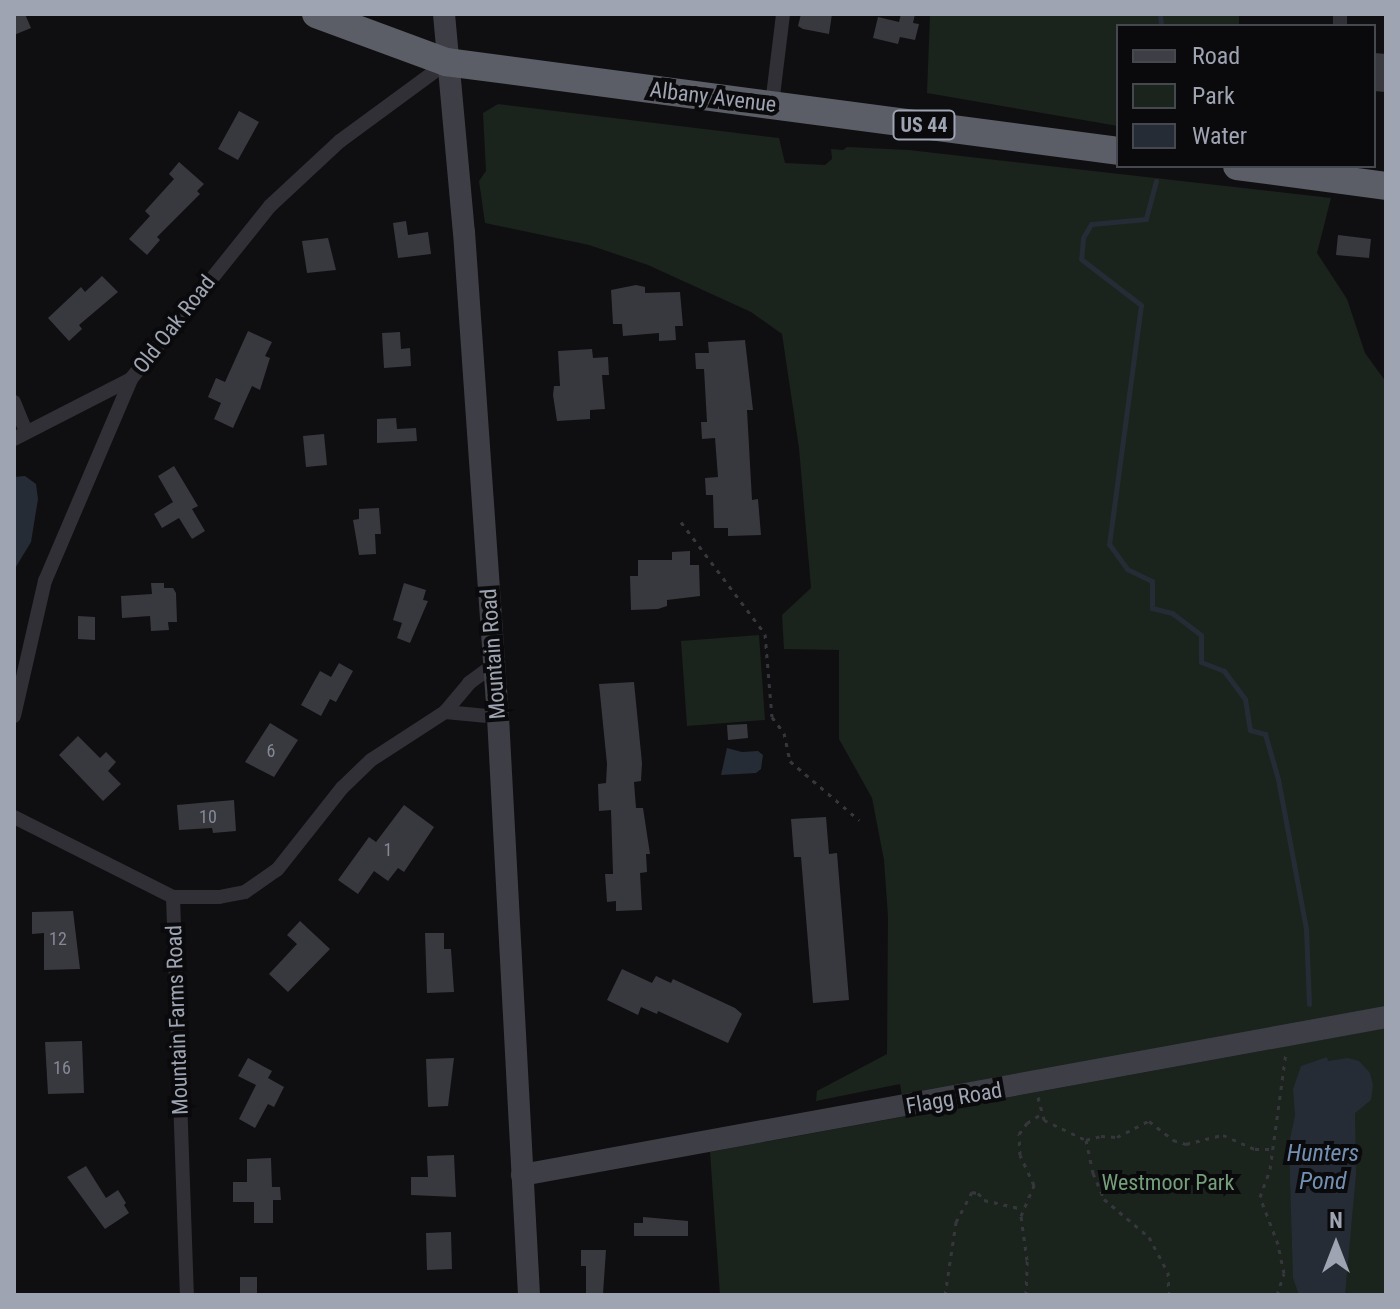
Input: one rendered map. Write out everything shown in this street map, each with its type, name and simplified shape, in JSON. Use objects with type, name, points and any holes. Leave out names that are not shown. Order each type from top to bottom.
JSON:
[{"type":"highway","name":"Albany Avenue","points":[[316,14],[446,62],[1116,151]]},
{"type":"highway","points":[[1270,168],[1336,172],[1386,186]]},
{"type":"main road","name":"Mountain Road","points":[[444,14],[464,232],[498,717],[529,1295]]},
{"type":"main road","name":"Flagg Road","points":[[522,1175],[1386,1017]]},
{"type":"street","points":[[772,104],[783,14]]},
{"type":"street","name":"Old Oak Road","points":[[14,716],[45,581],[131,379],[242,238],[340,141],[446,62]]},
{"type":"street","points":[[14,402],[20,435],[131,379]]},
{"type":"street","name":"Mountain Farms Road","points":[[187,1295],[173,897],[219,897],[245,892],[264,881],[342,788],[371,760],[445,712],[469,683],[494,665]]},
{"type":"street","points":[[445,712],[498,717]]},
{"type":"street","points":[[14,817],[173,897]]},
{"type":"path","points":[[681,522],[765,634],[772,717],[784,733],[790,761],[859,820]]},
{"type":"path","points":[[1277,1295],[1284,1273],[1278,1244],[1260,1197],[1270,1169],[1270,1149],[1286,1068],[1285,1036]]},
{"type":"path","points":[[1036,1083],[1040,1115]]},
{"type":"path","points":[[1040,1115],[1086,1140],[1117,1137],[1149,1121],[1173,1140],[1186,1144],[1223,1135],[1255,1149],[1270,1149]]},
{"type":"path","points":[[1026,1295],[1023,1209],[1034,1185],[1020,1155],[1019,1134],[1027,1123],[1040,1115]]},
{"type":"path","points":[[1086,1140],[1093,1173],[1104,1199],[1149,1237],[1168,1272],[1169,1295]]},
{"type":"path","points":[[945,1295],[956,1222],[972,1192],[978,1193],[984,1200],[1023,1209]]},
{"type":"green space","points":[[930,14],[1239,14],[1239,24],[1116,24],[1116,126],[927,93]]},
{"type":"green space","points":[[498,104],[779,138],[785,163],[825,165],[832,159],[831,149],[843,150],[847,147],[909,150],[1331,198],[1317,253],[1347,299],[1365,353],[1386,382],[1386,1008],[902,1096],[900,1084],[816,1101],[817,1091],[887,1054],[888,917],[884,860],[872,798],[839,739],[839,650],[784,649],[782,615],[811,588],[799,448],[782,334],[751,312],[648,265],[589,245],[485,223],[479,181],[486,171],[483,113]]},
{"type":"green space","points":[[759,635],[765,720],[687,726],[681,641]]},
{"type":"green space","name":"Westmoor Park","points":[[1386,1028],[1386,1295],[720,1295],[710,1152]]},
{"type":"water","points":[[25,476],[36,484],[38,499],[31,542],[14,570],[14,477]]},
{"type":"water","points":[[727,748],[742,752],[758,751],[763,755],[761,769],[756,773],[721,775]]},
{"type":"water","name":"Hunters Pond","points":[[1327,1057],[1328,1061],[1348,1058],[1359,1061],[1370,1073],[1373,1085],[1371,1100],[1355,1113],[1356,1174],[1345,1295],[1299,1295],[1293,1278],[1289,1144],[1295,1115],[1293,1089],[1301,1066]]},
{"type":"building","points":[[14,14],[25,14],[31,28],[14,35]]},
{"type":"building","points":[[801,14],[832,14],[829,34],[798,26]]},
{"type":"building","points":[[901,14],[915,14],[913,23],[919,24],[915,40],[900,37],[898,44],[873,38],[878,17],[899,22]]},
{"type":"building","points":[[1376,53],[1386,54],[1386,92],[1376,91]]},
{"type":"building","points":[[239,111],[259,122],[238,160],[218,149]]},
{"type":"building","points":[[179,162],[204,184],[197,191],[200,194],[157,237],[160,240],[147,255],[129,239],[150,216],[145,211],[174,179],[169,174]]},
{"type":"building","points":[[406,221],[408,235],[428,232],[431,254],[398,258],[393,223]]},
{"type":"building","points":[[1338,235],[1371,239],[1369,258],[1336,255]]},
{"type":"building","points":[[328,238],[336,270],[307,273],[302,241]]},
{"type":"building","points":[[102,276],[118,292],[79,325],[82,329],[69,341],[48,318],[81,287],[85,292]]},
{"type":"building","points":[[636,285],[645,287],[645,293],[680,292],[683,326],[675,326],[676,340],[659,341],[659,333],[623,336],[622,324],[613,324],[611,290]]},
{"type":"building","points":[[248,331],[272,342],[265,356],[270,358],[260,390],[252,386],[233,428],[214,419],[221,403],[208,397],[216,378],[225,382]]},
{"type":"building","points":[[400,332],[401,349],[410,348],[411,366],[384,368],[382,333]]},
{"type":"building","points":[[745,340],[753,410],[747,410],[752,500],[758,499],[761,535],[728,536],[728,528],[714,528],[713,495],[706,495],[705,478],[718,477],[715,438],[702,439],[701,422],[707,422],[704,369],[696,369],[695,353],[709,353],[708,342]]},
{"type":"building","points":[[592,349],[593,358],[608,357],[609,375],[602,375],[605,409],[590,410],[590,419],[557,421],[553,395],[554,386],[560,386],[558,351]]},
{"type":"building","points":[[396,418],[397,429],[416,428],[417,441],[377,443],[377,419]]},
{"type":"building","points":[[324,434],[327,465],[306,467],[303,436]]},
{"type":"building","points":[[174,466],[198,506],[192,509],[205,531],[192,539],[179,518],[162,528],[154,514],[173,502],[158,476]]},
{"type":"building","points":[[379,508],[381,534],[375,534],[376,554],[359,555],[353,520],[359,519],[359,509]]},
{"type":"building","points":[[690,551],[690,565],[699,565],[700,596],[667,600],[667,606],[658,609],[631,610],[630,576],[638,576],[638,560],[672,560],[672,552]]},
{"type":"building","points":[[151,583],[164,583],[164,588],[173,588],[176,593],[177,622],[168,622],[169,630],[151,631],[150,616],[122,618],[121,596],[152,594]]},
{"type":"building","points":[[404,583],[426,590],[423,600],[428,601],[410,643],[397,638],[402,623],[393,620]]},
{"type":"building","points":[[78,616],[95,617],[95,640],[78,639]]},
{"type":"building","points":[[339,663],[353,671],[336,702],[330,699],[321,716],[301,705],[320,671],[331,677]]},
{"type":"building","points":[[634,682],[642,763],[641,781],[634,782],[636,808],[643,808],[650,854],[646,854],[647,872],[640,873],[642,910],[616,911],[616,901],[607,902],[605,874],[613,874],[611,810],[599,811],[598,784],[606,783],[607,764],[599,684]]},
{"type":"building","points":[[270,723],[298,740],[274,777],[245,762]]},
{"type":"building","points":[[747,724],[748,738],[728,740],[727,725]]},
{"type":"building","points":[[78,736],[100,758],[106,752],[116,762],[108,771],[121,784],[103,801],[59,755]]},
{"type":"building","points":[[234,800],[236,831],[213,833],[212,828],[179,830],[177,805]]},
{"type":"building","points":[[404,805],[434,827],[404,872],[398,868],[388,881],[374,871],[358,894],[338,880],[369,837],[376,842]]},
{"type":"building","points":[[826,817],[829,854],[837,853],[849,1000],[813,1003],[801,857],[794,857],[791,819]]},
{"type":"building","points":[[73,911],[80,969],[44,970],[44,933],[32,934],[32,912]]},
{"type":"building","points":[[300,921],[330,949],[288,992],[269,974],[297,944],[287,935]]},
{"type":"building","points":[[425,933],[444,933],[444,949],[451,949],[454,992],[427,993]]},
{"type":"building","points":[[622,969],[652,983],[656,976],[671,983],[673,979],[735,1008],[742,1014],[728,1043],[658,1011],[657,1014],[641,1007],[638,1015],[607,1000]]},
{"type":"building","points":[[82,1041],[84,1093],[48,1094],[45,1042]]},
{"type":"building","points":[[248,1058],[272,1071],[268,1078],[284,1087],[274,1107],[268,1104],[255,1128],[239,1119],[256,1085],[238,1076]]},
{"type":"building","points":[[454,1058],[448,1106],[428,1107],[426,1059]]},
{"type":"building","points":[[454,1155],[456,1197],[411,1195],[411,1177],[428,1177],[427,1156]]},
{"type":"building","points":[[271,1158],[272,1187],[280,1187],[281,1200],[273,1200],[273,1223],[254,1223],[254,1202],[233,1202],[233,1182],[247,1182],[247,1159]]},
{"type":"building","points":[[86,1166],[106,1198],[118,1190],[126,1203],[124,1205],[129,1213],[105,1229],[67,1177]]},
{"type":"building","points":[[643,1217],[688,1221],[688,1236],[634,1236],[634,1223],[643,1223]]},
{"type":"building","points":[[451,1232],[452,1269],[427,1270],[426,1233]]},
{"type":"building","points":[[581,1250],[606,1250],[603,1294],[586,1294],[586,1266],[581,1266]]},
{"type":"building","points":[[240,1277],[257,1277],[257,1295],[240,1294]]},
{"type":"waterway","points":[[1160,14],[1161,24]]},
{"type":"waterway","points":[[1156,181],[1146,219],[1091,224],[1083,238],[1081,259],[1141,305],[1109,544],[1127,569],[1152,581],[1152,608],[1172,613],[1201,635],[1201,662],[1224,671],[1245,699],[1250,730],[1265,734],[1278,779],[1306,929],[1309,1004]]}]
